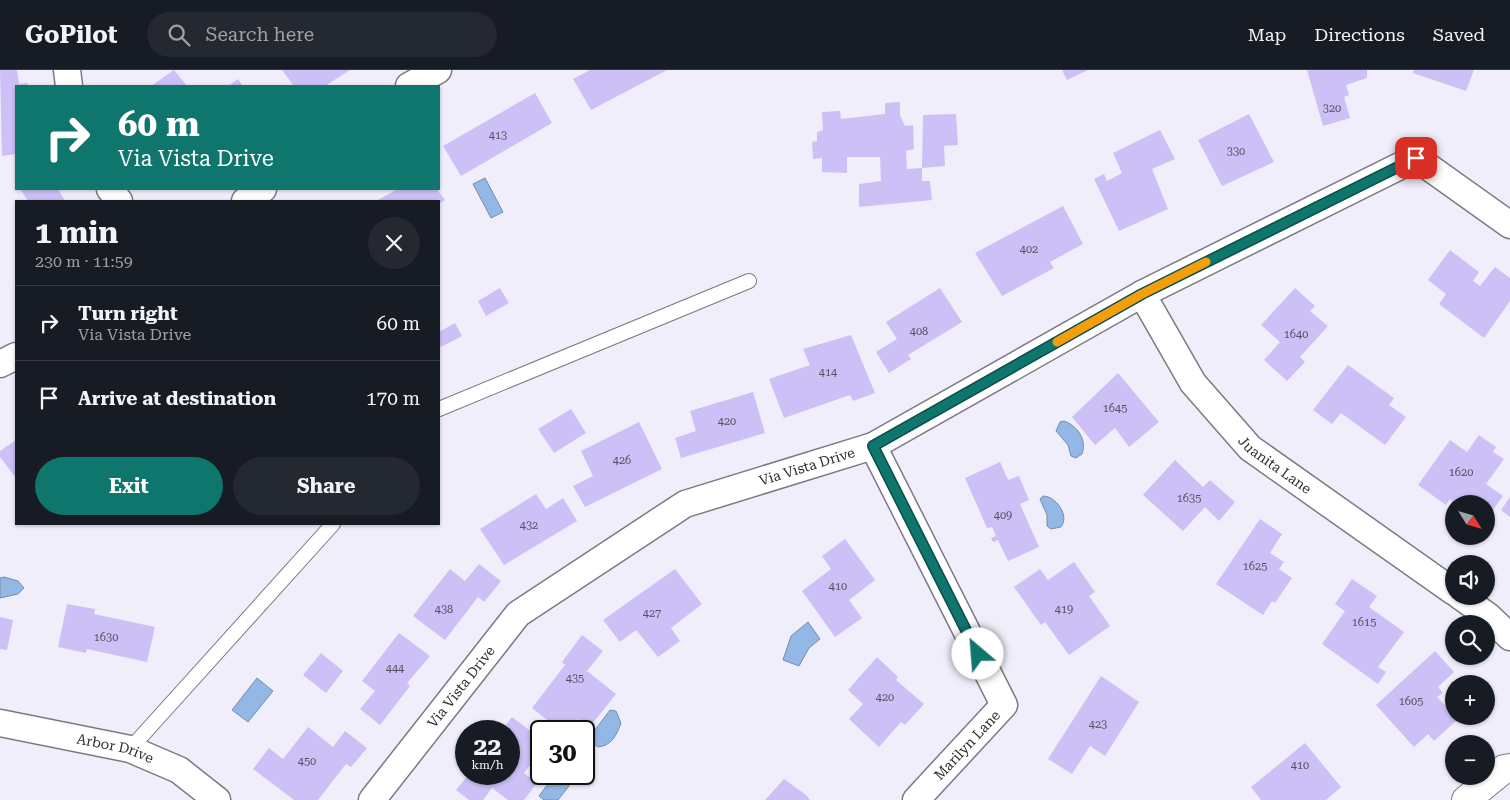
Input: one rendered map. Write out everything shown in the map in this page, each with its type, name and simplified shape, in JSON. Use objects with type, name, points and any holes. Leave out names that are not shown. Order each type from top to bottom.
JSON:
[{"type":"street","points":[[68,70],[69,85]]},
{"type":"street","points":[[411,85],[438,70]]},
{"type":"street","name":"Via Vista Drive","points":[[372,800],[518,614],[685,504],[873,446],[1142,294],[1416,158],[1510,225]]},
{"type":"street","points":[[246,200],[262,190]]},
{"type":"street","name":"Juanita Lane","points":[[1142,294],[1193,383],[1250,448],[1445,586]]},
{"type":"street","points":[[0,364],[15,356]]},
{"type":"street","name":"Marilyn Lane","points":[[873,446],[1004,705],[916,800]]},
{"type":"street","points":[[1473,605],[1488,616],[1510,637]]},
{"type":"street","name":"Arbor Drive","points":[[0,723],[130,748],[179,770],[217,800]]},
{"type":"street","points":[[1466,800],[1504,769],[1510,768]]},
{"type":"lane","points":[[440,409],[749,281]]},
{"type":"lane","points":[[130,748],[332,525]]},
{"type":"water","points":[[485,178],[503,212],[491,218],[473,184]]},
{"type":"water","points":[[1064,421],[1077,430],[1082,439],[1082,454],[1076,458],[1071,456],[1068,445],[1056,431],[1060,422]]},
{"type":"water","points":[[1043,496],[1053,499],[1063,512],[1064,518],[1061,527],[1051,529],[1047,526],[1047,515],[1040,499]]},
{"type":"water","points":[[4,577],[18,581],[24,588],[18,594],[0,598],[0,578]]},
{"type":"water","points":[[808,622],[820,639],[809,648],[799,666],[783,660],[791,636]]},
{"type":"water","points":[[257,678],[273,691],[248,722],[232,710]]},
{"type":"water","points":[[610,710],[616,711],[621,723],[618,732],[607,745],[598,747],[595,744],[595,730]]},
{"type":"water","points":[[547,785],[569,785],[558,800],[544,800],[539,796]]},
{"type":"building","points":[[0,70],[17,70],[19,84],[27,83],[28,85],[15,85],[15,154],[2,156]]},
{"type":"building","points":[[174,70],[186,85],[152,85]]},
{"type":"building","points":[[282,70],[350,70],[327,85],[293,85]]},
{"type":"building","points":[[590,70],[667,70],[591,110],[573,79]]},
{"type":"building","points":[[1062,70],[1088,70],[1067,80]]},
{"type":"building","points":[[1307,70],[1367,70],[1367,78],[1346,85],[1349,95],[1344,97],[1350,118],[1323,126]]},
{"type":"building","points":[[1414,70],[1474,70],[1466,91],[1413,73]]},
{"type":"building","points":[[238,79],[242,85],[229,85]]},
{"type":"building","points":[[535,93],[552,123],[461,176],[443,146]]},
{"type":"building","points":[[900,102],[900,115],[905,126],[913,125],[914,149],[906,151],[907,169],[922,168],[922,181],[930,181],[932,200],[859,207],[859,184],[881,181],[880,157],[847,157],[847,173],[822,172],[822,158],[813,159],[812,142],[817,141],[817,132],[823,130],[822,112],[840,111],[841,119],[885,114],[885,103]]},
{"type":"building","points":[[956,114],[958,145],[944,146],[945,166],[922,168],[923,115]]},
{"type":"building","points":[[1249,114],[1274,162],[1222,186],[1198,140]]},
{"type":"building","points":[[1160,130],[1175,159],[1152,169],[1168,209],[1119,231],[1094,179],[1104,174],[1107,181],[1122,173],[1113,153]]},
{"type":"building","points":[[21,190],[59,190],[64,200],[27,200]]},
{"type":"building","points":[[396,190],[438,190],[445,200],[440,203],[440,200],[378,200]]},
{"type":"building","points":[[1063,206],[1083,244],[1050,262],[1054,268],[1002,296],[975,253]]},
{"type":"building","points":[[1450,250],[1479,272],[1473,281],[1480,286],[1495,267],[1510,278],[1510,301],[1484,338],[1439,304],[1446,294],[1428,280]]},
{"type":"building","points":[[500,288],[509,303],[486,316],[478,301]]},
{"type":"building","points":[[940,288],[962,322],[908,355],[911,359],[889,373],[876,352],[897,339],[886,322]]},
{"type":"building","points":[[1295,288],[1315,306],[1310,311],[1328,326],[1300,357],[1305,362],[1287,381],[1264,360],[1280,342],[1261,325]]},
{"type":"building","points":[[455,323],[462,336],[441,347],[440,331]]},
{"type":"building","points":[[851,335],[875,393],[853,401],[850,395],[784,418],[769,379],[810,365],[803,349]]},
{"type":"building","points":[[1348,365],[1394,398],[1389,405],[1406,417],[1385,445],[1341,413],[1332,424],[1313,410]]},
{"type":"building","points":[[1118,373],[1159,422],[1129,447],[1115,428],[1095,445],[1072,417]]},
{"type":"building","points":[[753,392],[765,433],[681,458],[675,438],[696,431],[690,411]]},
{"type":"building","points":[[571,409],[586,433],[554,453],[538,429]]},
{"type":"building","points":[[639,422],[662,469],[585,507],[573,486],[593,476],[581,451]]},
{"type":"building","points":[[1479,435],[1496,447],[1493,452],[1504,459],[1486,484],[1503,496],[1495,507],[1495,495],[1445,495],[1445,504],[1418,485],[1450,440],[1467,452]]},
{"type":"building","points":[[15,441],[15,477],[0,457],[0,451]]},
{"type":"building","points":[[1175,460],[1203,487],[1210,480],[1235,502],[1219,521],[1205,507],[1183,531],[1143,495]]},
{"type":"building","points":[[1000,462],[1008,480],[1019,476],[1029,500],[1020,504],[1039,547],[1008,561],[998,540],[993,542],[991,538],[996,536],[992,527],[987,528],[965,478]]},
{"type":"building","points":[[536,494],[546,509],[563,498],[577,521],[504,565],[480,529]]},
{"type":"building","points":[[1510,497],[1510,517],[1501,510]]},
{"type":"building","points":[[1260,519],[1282,534],[1270,553],[1284,562],[1279,569],[1292,578],[1275,603],[1272,601],[1263,615],[1216,584]]},
{"type":"building","points":[[845,539],[875,580],[849,600],[862,618],[835,637],[802,591],[831,569],[822,556]]},
{"type":"building","points":[[1074,562],[1095,592],[1089,596],[1110,626],[1069,655],[1045,622],[1041,625],[1014,587],[1040,569],[1048,580]]},
{"type":"building","points":[[479,564],[501,581],[484,602],[478,597],[445,640],[413,616],[450,569],[465,581]]},
{"type":"building","points":[[675,569],[702,604],[671,628],[680,641],[658,657],[636,630],[620,642],[603,620]]},
{"type":"building","points":[[1352,579],[1377,596],[1369,607],[1404,632],[1378,667],[1386,672],[1378,684],[1322,644],[1345,611],[1335,604]]},
{"type":"building","points":[[67,604],[95,609],[94,614],[155,627],[147,662],[87,649],[86,653],[58,647]]},
{"type":"building","points":[[0,617],[13,620],[7,650],[0,649]]},
{"type":"building","points":[[399,633],[430,656],[407,683],[410,686],[380,725],[360,709],[375,691],[362,681]]},
{"type":"building","points":[[582,635],[603,651],[587,671],[616,694],[595,720],[547,720],[532,708],[565,665],[562,662]]},
{"type":"building","points":[[1435,651],[1445,662],[1445,665],[1448,665],[1454,672],[1451,675],[1445,675],[1445,680],[1438,687],[1443,693],[1437,697],[1445,705],[1445,725],[1451,725],[1434,741],[1428,734],[1414,747],[1376,705]]},
{"type":"building","points":[[321,653],[343,671],[326,693],[303,675]]},
{"type":"building","points":[[877,657],[898,677],[896,680],[924,704],[905,725],[901,722],[879,747],[849,719],[863,704],[848,690]]},
{"type":"building","points":[[1101,676],[1139,702],[1105,756],[1090,746],[1072,774],[1048,759]]},
{"type":"building","points":[[520,723],[530,731],[530,765],[524,773],[530,778],[530,785],[535,785],[524,800],[508,800],[492,788],[483,800],[469,800],[456,790],[460,785],[520,785]]},
{"type":"building","points":[[308,727],[333,747],[345,731],[367,748],[351,767],[346,764],[318,800],[294,800],[253,769],[269,748],[283,759]]},
{"type":"building","points":[[1305,743],[1341,787],[1326,800],[1261,800],[1251,787]]},
{"type":"building","points":[[784,779],[806,795],[810,800],[765,800]]},
{"type":"slow traffic","points":[[1057,342],[1142,294],[1206,262]]},
{"type":"route","points":[[978,654],[873,446],[1142,294],[1416,158]]}]
